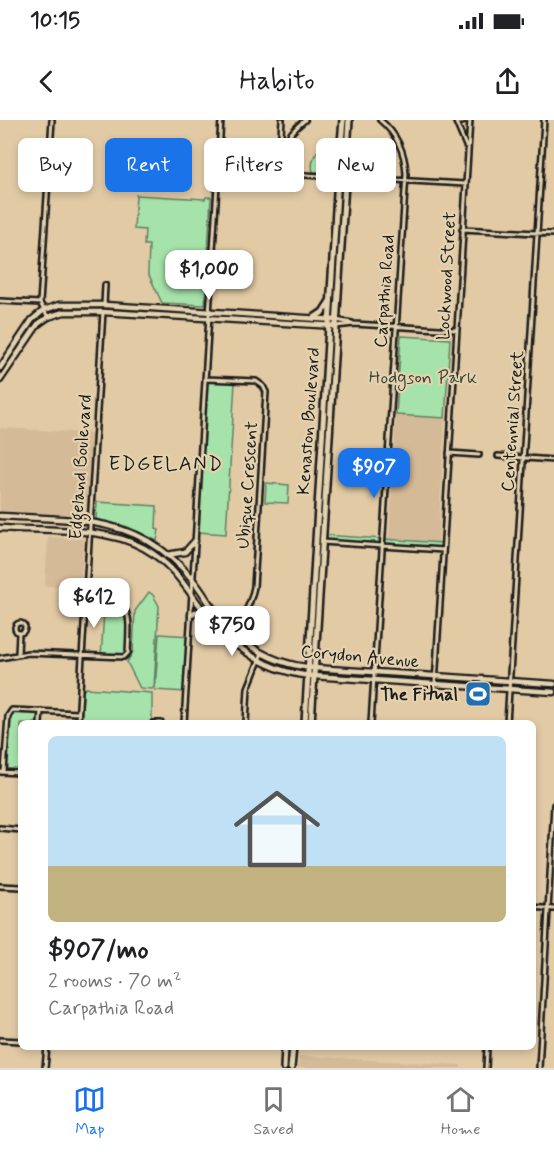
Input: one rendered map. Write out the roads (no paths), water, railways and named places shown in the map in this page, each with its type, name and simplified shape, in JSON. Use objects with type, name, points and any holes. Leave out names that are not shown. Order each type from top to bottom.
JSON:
[{"type":"main road","name":"Kenaston Boulevard","points":[[343,120],[343,138]]},
{"type":"main road","name":"Kenaston Boulevard","points":[[347,138],[349,120]]},
{"type":"main road","name":"Kenaston Boulevard","points":[[311,668],[322,542],[333,323],[331,300],[341,192]]},
{"type":"main road","name":"Kenaston Boulevard","points":[[311,720],[311,668],[341,192]]},
{"type":"main road","points":[[314,318],[323,312],[331,300]]},
{"type":"main road","points":[[0,368],[28,324],[44,310],[66,304],[314,318],[333,323]]},
{"type":"main road","points":[[0,380],[32,330],[48,317],[70,311],[333,323]]},
{"type":"main road","name":"Corydon Avenue","points":[[0,516],[90,523],[130,533],[148,541],[184,570],[231,631],[262,653],[292,665],[554,684]]},
{"type":"main road","name":"Corydon Avenue","points":[[0,528],[109,535],[144,549],[178,575],[204,611],[234,644],[258,660],[311,676],[554,692]]},
{"type":"main road","points":[[167,555],[184,552],[195,541]]},
{"type":"main road","points":[[178,575],[184,570]]},
{"type":"main road","points":[[200,605],[207,600]]},
{"type":"main road","points":[[191,615],[204,611]]},
{"type":"main road","name":"Kenaston Boulevard","points":[[305,720],[311,676]]},
{"type":"main road","points":[[284,1068],[285,1050]]},
{"type":"main road","points":[[291,1068],[292,1050]]},
{"type":"street","points":[[48,317],[40,303],[52,120]]},
{"type":"street","points":[[219,138],[220,120]]},
{"type":"street","points":[[281,138],[282,120]]},
{"type":"street","points":[[289,138],[305,120]]},
{"type":"street","name":"Carpathia Road","points":[[371,720],[405,180],[405,162],[401,147],[393,132],[380,120]]},
{"type":"street","points":[[455,121],[469,120]]},
{"type":"street","name":"Lockwood Street","points":[[435,684],[469,120]]},
{"type":"street","name":"Centennial Street","points":[[507,720],[544,120]]},
{"type":"street","points":[[455,121],[467,149]]},
{"type":"street","points":[[396,179],[465,184]]},
{"type":"street","points":[[184,720],[217,192]]},
{"type":"street","points":[[462,229],[554,234]]},
{"type":"street","name":"Edgeland Boulevard","points":[[78,720],[105,285]]},
{"type":"street","points":[[0,301],[40,303]]},
{"type":"street","points":[[333,323],[456,330]]},
{"type":"street","name":"Ubique Crescent","points":[[205,379],[256,381],[263,386],[266,392],[254,587],[249,607],[231,631],[225,635]]},
{"type":"street","points":[[449,453],[479,455]]},
{"type":"street","points":[[498,456],[554,460]]},
{"type":"street","points":[[322,542],[443,550]]},
{"type":"street","points":[[0,658],[28,653],[118,658],[128,653],[130,617],[128,612],[110,599],[87,592]]},
{"type":"street","points":[[18,654],[19,633]]},
{"type":"street","points":[[246,720],[248,688],[262,653]]},
{"type":"street","points":[[18,773],[2,772],[9,712],[16,709],[78,714]]},
{"type":"street","points":[[40,720],[41,711]]},
{"type":"street","points":[[539,1068],[554,805]]},
{"type":"street","points":[[0,828],[18,830]]},
{"type":"street","points":[[0,886],[18,887]]},
{"type":"street","points":[[536,907],[554,909]]},
{"type":"street","points":[[0,1040],[18,1040]]},
{"type":"street","points":[[45,1068],[46,1050]]},
{"type":"street","points":[[486,1068],[487,1050]]},
{"type":"place","name":"The Fitual","points":[[478,694]]},
{"type":"district","name":"EDGELAND","points":[[166,463]]},
{"type":"park label","name":"Hodgson Park","points":[[423,377]]}]
